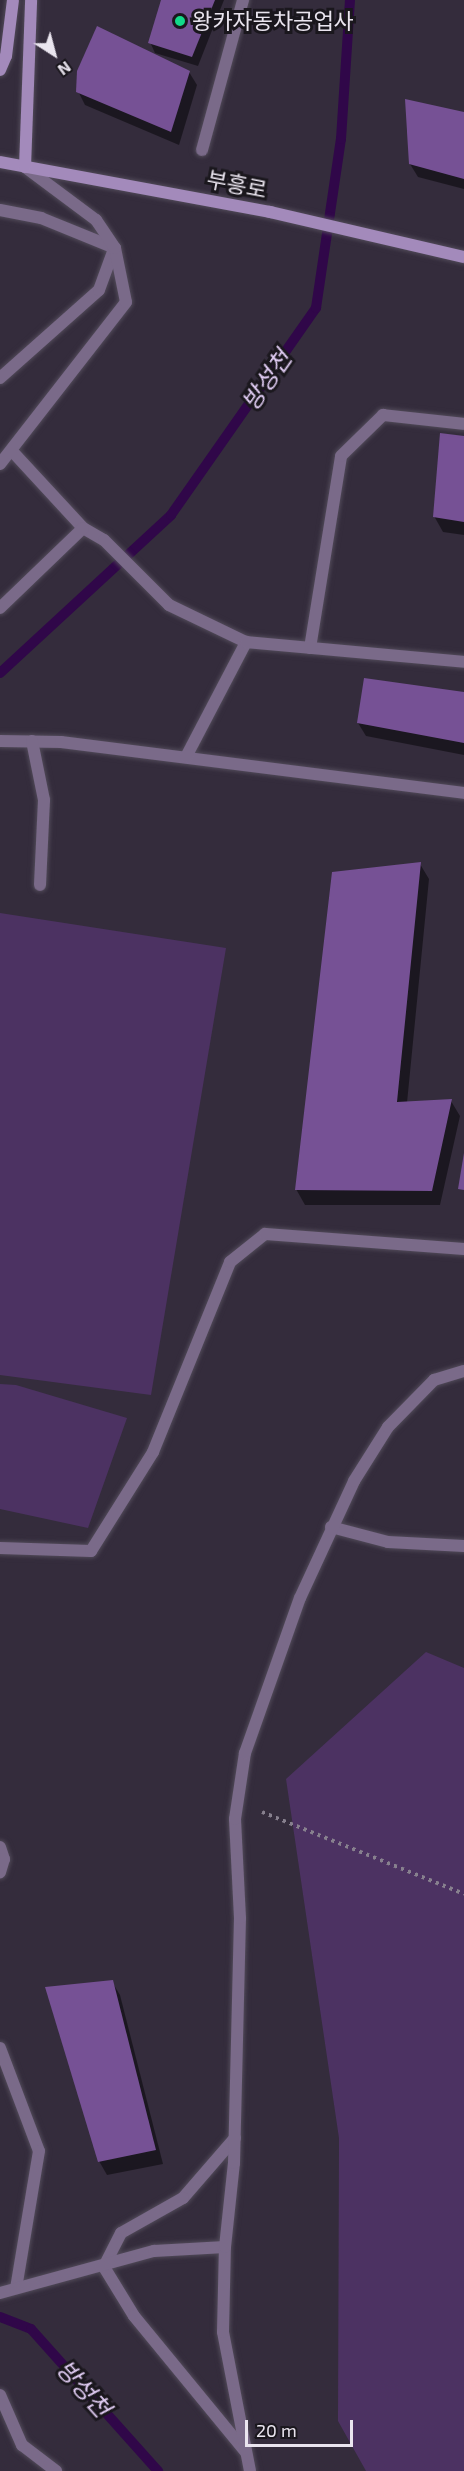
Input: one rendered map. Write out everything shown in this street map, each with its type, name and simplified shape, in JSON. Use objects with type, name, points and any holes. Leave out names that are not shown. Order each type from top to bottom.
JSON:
[{"type":"main road","points":[[0,70],[6,56],[13,0]]},
{"type":"main road","points":[[25,167],[31,0]]},
{"type":"main road","name":"부흥로","points":[[0,162],[270,212],[464,257]]},
{"type":"street","points":[[202,150],[243,0]]},
{"type":"street","points":[[0,464],[126,302],[115,248],[96,219],[25,167]]},
{"type":"street","points":[[0,210],[41,218],[115,248]]},
{"type":"street","points":[[0,378],[99,290],[115,248]]},
{"type":"street","points":[[310,648],[341,456],[383,415],[464,424]]},
{"type":"street","points":[[12,451],[82,528],[104,540],[169,605],[246,642],[464,662]]},
{"type":"street","points":[[0,608],[82,528]]},
{"type":"street","points":[[186,757],[246,642]]},
{"type":"street","points":[[0,741],[32,741],[186,757],[464,793]]},
{"type":"street","points":[[32,741],[44,800],[40,885]]},
{"type":"street","points":[[0,1548],[91,1551],[153,1452],[230,1262],[265,1234],[464,1249]]},
{"type":"street","points":[[250,2471],[223,2332],[225,2247],[235,2138],[240,1918],[238,1803],[245,1753],[300,1598],[354,1481],[388,1427],[434,1380],[464,1371]]},
{"type":"street","points":[[331,1527],[388,1542],[464,1546]]},
{"type":"street","points":[[0,1847],[4,1859],[0,1872]]},
{"type":"street","points":[[0,2048],[39,2151],[16,2288]]},
{"type":"street","points":[[104,2267],[121,2233],[183,2198],[235,2138]]},
{"type":"street","points":[[0,2293],[73,2271],[104,2267],[154,2251],[225,2247]]},
{"type":"street","points":[[104,2267],[134,2316],[245,2451]]},
{"type":"street","points":[[0,2395],[22,2445],[56,2471]]},
{"type":"path","points":[[238,1803],[464,1894]]},
{"type":"shaded area","points":[[0,913],[226,948],[151,1395],[0,1375]]},
{"type":"shaded area","points":[[0,1384],[16,1385],[127,1418],[88,1528],[0,1509]]},
{"type":"shaded area","points":[[426,1652],[464,1668],[464,2471],[366,2471],[338,2421],[339,2138],[286,1779]]},
{"type":"building","name":"왕카자동차공업사","points":[[161,0],[215,0],[192,57],[148,43]]},
{"type":"building","points":[[97,26],[190,71],[171,132],[76,92],[77,71]]},
{"type":"building","points":[[405,99],[464,112],[464,179],[409,164]]},
{"type":"building","points":[[440,433],[464,436],[464,522],[433,517]]},
{"type":"building","points":[[364,678],[464,692],[464,743],[357,723]]},
{"type":"building","points":[[421,862],[397,1102],[452,1099],[432,1191],[295,1190],[332,872]]},
{"type":"building","points":[[464,1153],[464,1190],[458,1189]]},
{"type":"building","points":[[113,1980],[156,2150],[98,2162],[45,1987]]},
{"type":"waterway","name":"방성천","points":[[0,673],[171,515],[316,308],[341,139],[350,0]]},
{"type":"waterway","name":"방성천","points":[[0,2317],[31,2329],[158,2471]]},
{"type":"place","name":"왕카자동차공업사","points":[[180,21]]}]
